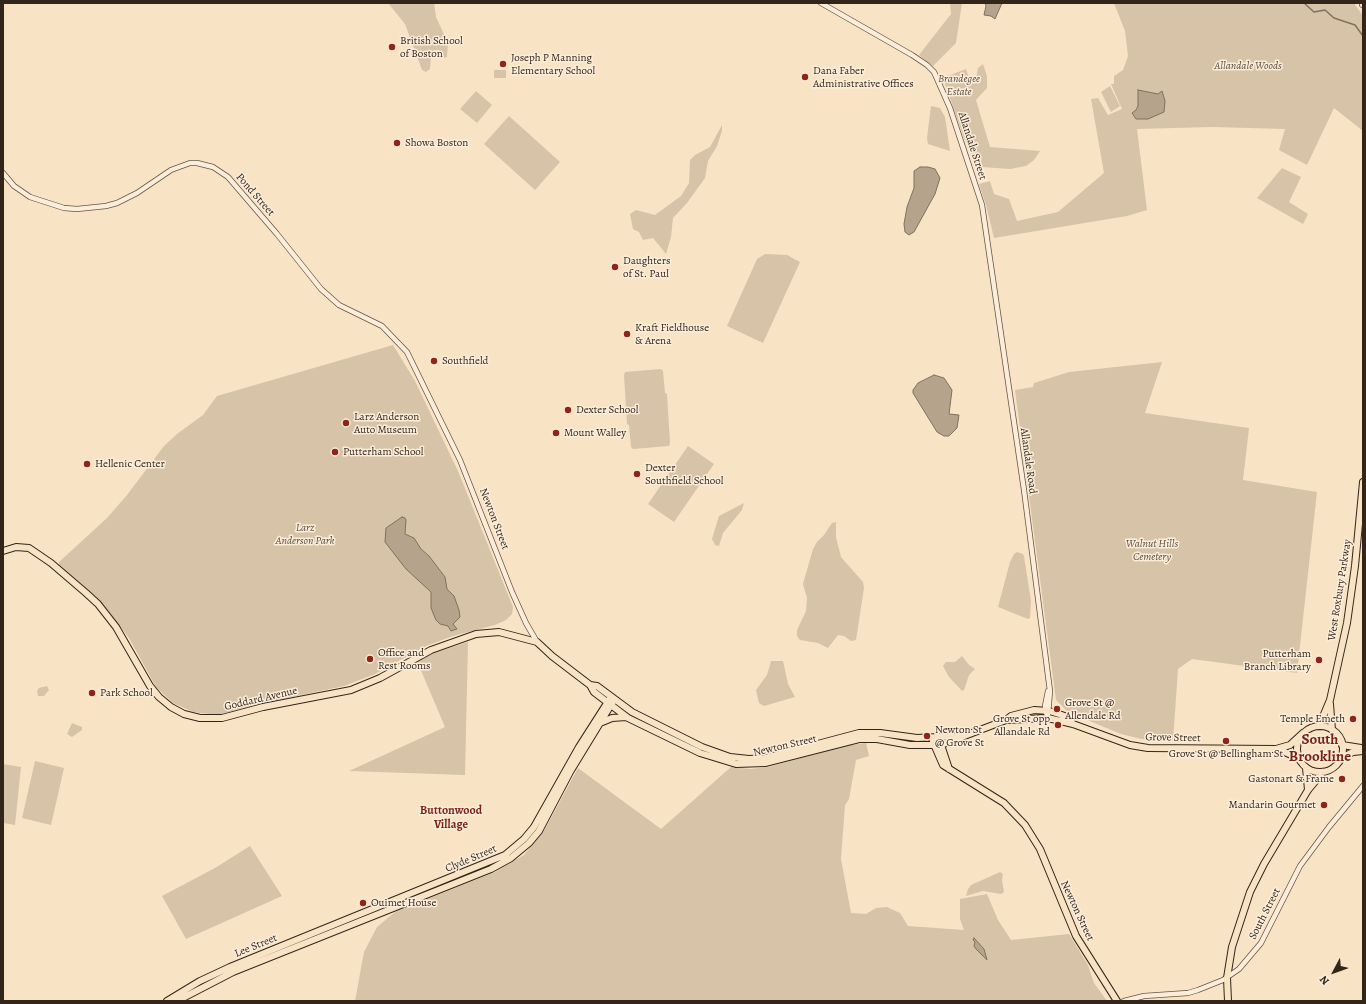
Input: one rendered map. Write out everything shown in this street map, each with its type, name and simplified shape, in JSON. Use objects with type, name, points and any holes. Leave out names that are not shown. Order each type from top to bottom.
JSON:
[{"type":"main road","name":"West Roxbury Parkway","points":[[1319,726],[1330,700],[1350,604],[1363,482]]},
{"type":"main road","name":"Goddard Avenue","points":[[3,550],[16,547],[29,548],[51,563],[98,604],[116,627],[150,686],[159,697],[178,710],[200,718],[222,718],[263,707],[351,690],[380,678],[431,650],[482,633],[510,634],[537,642]]},
{"type":"main road","name":"Newton Street","points":[[537,642],[552,656],[590,685],[594,692],[638,716],[724,755],[742,759],[765,758],[859,733],[875,733],[909,738],[936,738],[939,760],[948,769],[1004,803],[1025,825],[1040,849],[1076,936],[1118,1001]]},
{"type":"main road","name":"West Roxbury Parkway","points":[[1330,700],[1330,726],[1332,730]]},
{"type":"main road","name":"Newton Street","points":[[611,701],[628,718],[708,756],[736,764],[765,763],[859,739],[878,739],[910,745],[937,745]]},
{"type":"main road","name":"Clyde Street","points":[[356,919],[491,869],[516,855],[529,843],[538,831],[611,701]]},
{"type":"main road","name":"Clyde Street","points":[[356,919],[494,861],[512,850],[524,839],[537,822],[569,764],[611,701]]},
{"type":"main road","name":"Grove Street","points":[[936,738],[961,736],[1006,720],[1017,714],[1034,710],[1047,711],[1066,717],[1074,724]]},
{"type":"main road","points":[[599,724],[612,718],[628,718]]},
{"type":"main road","name":"Grove Street","points":[[1006,720],[1048,718],[1074,724],[1120,742],[1148,748],[1276,749],[1290,745],[1303,733]]},
{"type":"main road","points":[[1341,758],[1342,745],[1337,734],[1332,730],[1319,726],[1308,730],[1303,733],[1297,744],[1298,758],[1306,768],[1314,772],[1323,772],[1334,768],[1341,758],[1353,752],[1363,751]]},
{"type":"main road","name":"Grove Street","points":[[937,745],[954,741],[961,736]]},
{"type":"main road","points":[[1342,745],[1363,748]]},
{"type":"main road","name":"Grove Street","points":[[1276,749],[1298,758]]},
{"type":"main road","points":[[1306,768],[1308,790]]},
{"type":"main road","points":[[1228,1001],[1227,978],[1234,941],[1253,887],[1308,790],[1323,772]]},
{"type":"main road","name":"Lee Street","points":[[167,1001],[217,973],[356,919]]},
{"type":"main road","name":"Lee Street","points":[[177,1001],[219,978],[356,919]]},
{"type":"street","name":"Allandale Street","points":[[821,3],[912,55],[927,65],[934,72],[950,108],[982,205],[988,241]]},
{"type":"street","name":"Pond Street","points":[[3,173],[14,186],[30,197],[64,208],[77,209],[106,206],[126,199],[171,170],[190,163],[213,167],[228,177],[323,291],[339,304],[382,326],[399,342]]},
{"type":"street","name":"Allandale Road","points":[[988,241],[1024,490],[1050,699],[1047,711],[1048,718]]},
{"type":"street","name":"Newton Street","points":[[399,342],[408,355],[460,460],[512,592],[526,623],[537,642]]},
{"type":"street","name":"South Street","points":[[1124,1001],[1154,995],[1188,993],[1207,987],[1227,978],[1254,954],[1262,943],[1300,866],[1328,828],[1363,786]]},
{"type":"green space","points":[[388,3],[434,3],[436,17],[448,43],[447,57],[442,58],[439,50],[435,50],[431,56],[430,69],[426,72],[422,70],[405,24]]},
{"type":"green space","points":[[950,3],[962,3],[956,43],[933,66],[919,55],[951,14]]},
{"type":"green space","name":"Allandale Woods","points":[[1114,3],[1354,3],[1363,16],[1363,131],[1334,108],[1307,165],[1279,150],[1285,129],[1212,127],[1137,129],[1147,210],[1127,216],[994,238],[979,184],[990,181],[994,194],[1009,199],[1017,221],[1058,212],[1104,173],[1091,99],[1098,98],[1108,115],[1122,109],[1111,84],[1114,84],[1114,76],[1123,70],[1128,56],[1125,31]]},
{"type":"green space","name":"Brandegee Estate","points":[[983,64],[987,76],[987,88],[976,100],[990,147],[1040,151],[1034,160],[1026,166],[1010,169],[982,167],[976,165],[964,138],[943,78],[966,69],[971,84],[976,79],[978,68]]},
{"type":"green space","points":[[494,70],[506,70],[506,78],[494,78]]},
{"type":"green space","points":[[1110,86],[1120,106],[1111,112],[1101,92]]},
{"type":"green space","points":[[476,91],[492,105],[477,123],[460,109]]},
{"type":"green space","points":[[931,106],[940,108],[945,117],[950,151],[928,144],[927,138]]},
{"type":"green space","points":[[509,116],[560,162],[535,190],[484,144]]},
{"type":"green space","points":[[722,125],[722,131],[717,146],[708,161],[705,178],[687,203],[673,218],[671,237],[666,254],[653,238],[643,240],[639,232],[633,229],[630,214],[636,210],[655,215],[681,196],[689,183],[690,160],[695,155],[710,147]]},
{"type":"green space","points":[[1282,168],[1301,177],[1289,202],[1308,214],[1303,224],[1257,198]]},
{"type":"green space","points":[[765,254],[787,255],[800,262],[763,343],[727,326],[757,259]]},
{"type":"green space","name":"Larz Anderson Park","points":[[393,345],[415,381],[458,471],[513,607],[512,614],[506,620],[495,625],[453,636],[426,646],[375,674],[344,686],[268,702],[217,715],[193,712],[173,703],[156,687],[129,638],[110,613],[93,594],[59,566],[59,562],[107,518],[127,495],[164,446],[177,434],[203,415],[217,396]]},
{"type":"green space","name":"Walnut Hills Cemetery","points":[[1162,362],[1145,413],[1249,428],[1243,480],[1317,492],[1297,673],[1192,659],[1178,669],[1173,741],[1141,739],[1121,734],[1068,712],[1056,700],[1015,390],[1033,387],[1034,383],[1069,372]]},
{"type":"green space","points":[[661,369],[663,371],[665,393],[667,394],[669,446],[633,449],[631,447],[629,425],[627,424],[625,372]]},
{"type":"green space","points":[[688,446],[714,464],[674,522],[648,504]]},
{"type":"green space","points":[[744,503],[742,510],[723,533],[719,546],[715,545],[712,539],[719,516]]},
{"type":"green space","points":[[836,522],[836,537],[841,557],[863,582],[864,588],[856,640],[851,641],[844,636],[838,635],[828,648],[818,643],[800,640],[797,636],[797,630],[806,611],[807,598],[803,584],[813,549],[832,523]]},
{"type":"green space","points":[[1017,552],[1023,554],[1024,556],[1031,601],[1030,618],[1028,619],[998,607],[1010,562],[1014,554]]},
{"type":"green space","points":[[468,642],[465,775],[349,771],[445,727],[417,661],[432,654]]},
{"type":"green space","points":[[962,656],[969,665],[975,669],[969,675],[964,690],[962,691],[949,677],[943,666],[946,662],[955,662]]},
{"type":"green space","points":[[771,661],[783,661],[788,684],[795,697],[764,706],[759,703],[756,690],[767,675]]},
{"type":"green space","points":[[47,686],[49,690],[44,696],[38,696],[37,691],[39,688]]},
{"type":"green space","points":[[72,723],[82,727],[82,730],[72,737],[67,734]]},
{"type":"green space","points":[[866,743],[869,756],[856,760],[849,799],[845,805],[841,859],[851,913],[866,914],[876,908],[887,907],[900,913],[908,926],[964,930],[960,919],[960,899],[987,894],[998,920],[1011,940],[1069,934],[1088,965],[1094,983],[1107,1001],[355,1001],[364,952],[377,927],[395,912],[495,872],[524,855],[545,829],[578,768],[661,829],[731,767],[750,769],[768,767],[844,746]]},
{"type":"green space","points":[[35,761],[64,768],[51,825],[22,818]]},
{"type":"green space","points":[[3,764],[21,767],[15,825],[3,823]]},
{"type":"green space","points":[[250,846],[282,896],[186,939],[162,896],[215,868]]},
{"type":"green space","points":[[1000,872],[1003,874],[1002,880],[1004,892],[1001,894],[983,891],[966,896],[971,885]]},
{"type":"shaded area","points":[[985,3],[1002,3],[995,19],[991,16],[984,15],[986,6]]},
{"type":"shaded area","points":[[1138,90],[1158,94],[1162,91],[1165,101],[1164,112],[1148,119],[1136,119],[1132,113],[1138,106]]},
{"type":"shaded area","points":[[920,167],[935,169],[940,178],[935,194],[914,232],[909,235],[905,232],[904,224],[907,207],[914,188],[914,171]]},
{"type":"shaded area","points":[[934,375],[944,378],[952,390],[949,414],[959,415],[957,428],[949,436],[944,436],[937,432],[913,393],[913,390],[918,383]]},
{"type":"shaded area","points":[[402,517],[406,520],[405,534],[414,538],[421,549],[429,556],[445,577],[447,589],[454,596],[459,610],[460,617],[453,624],[457,629],[451,631],[448,626],[440,624],[436,620],[431,608],[431,592],[406,569],[385,542],[386,528]]},
{"type":"shaded area","points":[[974,938],[984,949],[987,960],[974,946]]},
{"type":"waterway","points":[[1304,3],[1314,12],[1325,10],[1334,18],[1355,25],[1363,36]]},
{"type":"place","name":"British School of Boston","points":[[392,47]]},
{"type":"place","name":"Joseph P Manning Elementary School","points":[[503,64]]},
{"type":"place","name":"Dana Faber Administrative Offices","points":[[805,77]]},
{"type":"place","name":"Showa Boston","points":[[397,143]]},
{"type":"place","name":"Daughters of St. Paul","points":[[615,267]]},
{"type":"place","name":"Kraft Fieldhouse & Arena","points":[[627,334]]},
{"type":"place","name":"Southfield","points":[[434,361]]},
{"type":"place","name":"Dexter School","points":[[568,410]]},
{"type":"place","name":"Larz Anderson Auto Museum","points":[[346,423]]},
{"type":"place","name":"Mount Walley","points":[[556,433]]},
{"type":"place","name":"Putterham School","points":[[335,452]]},
{"type":"place","name":"Hellenic Center","points":[[87,464]]},
{"type":"place","name":"Dexter Southfield School","points":[[637,474]]},
{"type":"place","name":"Office and Rest Rooms","points":[[370,659]]},
{"type":"place","name":"Putterham Branch Library","points":[[1319,660]]},
{"type":"place","name":"Park School","points":[[92,693]]},
{"type":"place","name":"Grove St @ Allendale Rd","points":[[1057,709]]},
{"type":"place","name":"Temple Emeth","points":[[1353,719]]},
{"type":"place","name":"Grove St opp Allandale Rd","points":[[1058,725]]},
{"type":"place","name":"Newton St @ Grove St","points":[[927,736]]},
{"type":"place","name":"Grove St @ Bellingham St","points":[[1226,741]]},
{"type":"place","name":"Gastonart & Frame","points":[[1342,779]]},
{"type":"place","name":"Mandarin Gourmet","points":[[1324,805]]},
{"type":"place","name":"Ouimet House","points":[[363,903]]},
{"type":"district","name":"South Brookline","points":[[1320,748]]},
{"type":"district","name":"Buttonwood Village","points":[[451,818]]}]
